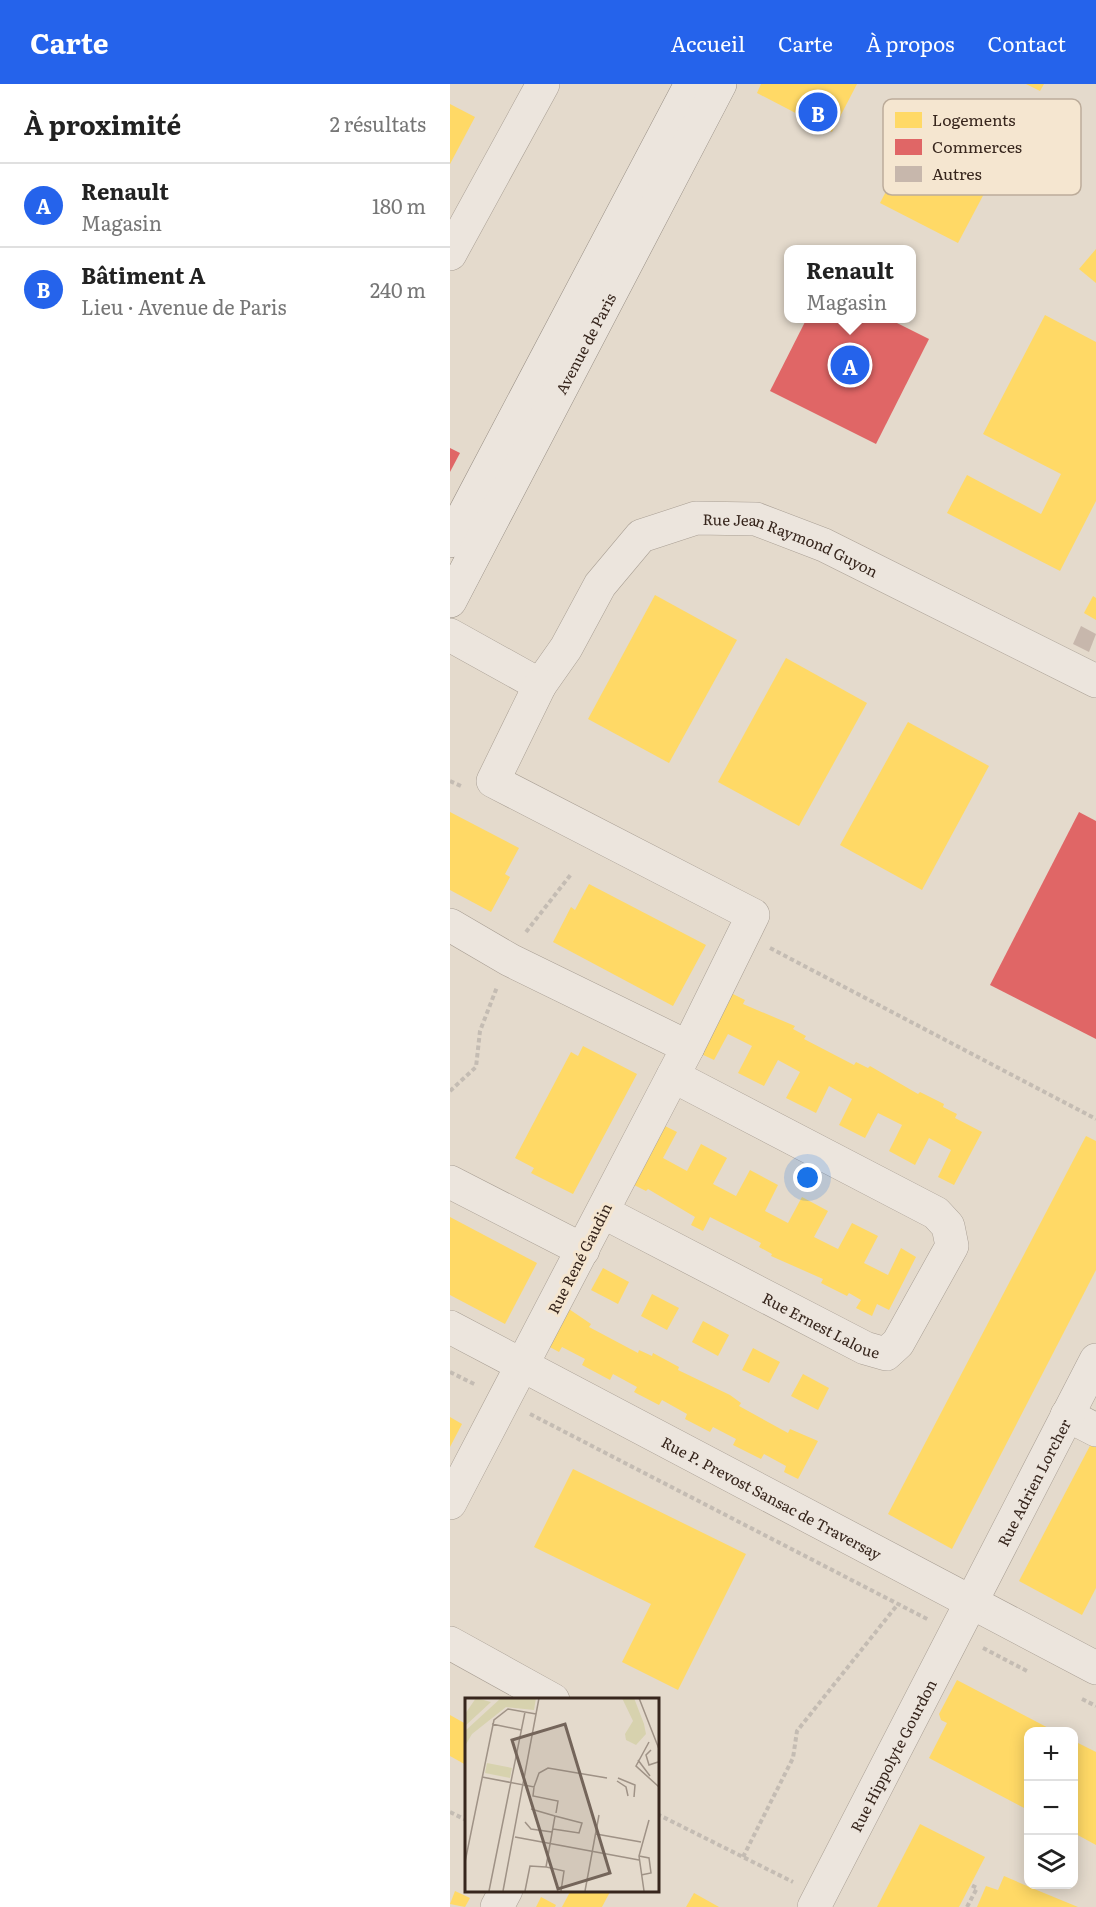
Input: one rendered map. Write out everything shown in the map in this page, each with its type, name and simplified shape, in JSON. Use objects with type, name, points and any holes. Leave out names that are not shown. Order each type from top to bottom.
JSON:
[{"type":"street","points":[[450,254],[543,84]]},
{"type":"street","name":"Avenue de Paris","points":[[450,541],[691,84]]},
{"type":"street","name":"Avenue de Paris","points":[[450,601],[720,84]]},
{"type":"street","name":"Rue Jean Raymond Guyon","points":[[681,1062],[753,915],[493,781],[540,685],[566,648],[600,585],[641,536],[696,518],[756,519],[818,542],[1096,681]]},
{"type":"street","points":[[450,634],[540,685]]},
{"type":"street","points":[[450,925],[510,960],[651,1028],[681,1062]]},
{"type":"street","name":"Rue Ernest Laloue","points":[[603,1212],[865,1348],[886,1354],[898,1343],[952,1246],[948,1226],[936,1213],[681,1062]]},
{"type":"street","name":"Rue René Gaudin","points":[[450,1503],[681,1062]]},
{"type":"street","points":[[450,1182],[583,1250]]},
{"type":"street","name":"Rue P. Prevost Sansac de Traversay","points":[[450,1327],[524,1364],[1096,1668]]},
{"type":"street","name":"Rue Adrien Lorcher","points":[[970,1603],[1096,1360]]},
{"type":"street","points":[[1067,1415],[1096,1430]]},
{"type":"street","name":"Rue Hippolyte Gourdon","points":[[817,1901],[970,1603]]},
{"type":"street","points":[[450,1643],[550,1698]]},
{"type":"street","points":[[497,1907],[505,1892]]},
{"type":"path","points":[[450,1372],[1035,1675]]},
{"type":"path","points":[[743,1857],[793,1758],[797,1731],[898,1604]]},
{"type":"path","points":[[1076,1696],[1096,1706]]},
{"type":"path","points":[[450,1812],[465,1820]]},
{"type":"path","points":[[658,1814],[743,1857],[817,1901]]},
{"type":"path","points":[[966,1907],[976,1888],[971,1885]]},
{"type":"building: Logements","points":[[761,84],[857,84],[832,132],[757,93]]},
{"type":"building: Logements","points":[[1026,84],[1044,84],[1040,91]]},
{"type":"building: Logements","points":[[450,104],[475,117],[450,164]]},
{"type":"building: Logements","points":[[884,195],[983,195],[958,243],[880,203]]},
{"type":"building: Logements","points":[[1096,249],[1096,283],[1079,269]]},
{"type":"building: Logements","points":[[1045,315],[1096,342],[1096,501],[1060,571],[947,513],[967,475],[1041,514],[1061,474],[983,434]]},
{"type":"building: Logements","points":[[655,595],[737,640],[669,763],[588,719]]},
{"type":"building: Logements","points":[[1093,596],[1096,598],[1096,620],[1084,613]]},
{"type":"building: Logements","points":[[786,658],[867,703],[799,826],[718,782]]},
{"type":"building: Logements","points":[[908,722],[989,766],[922,890],[840,845]]},
{"type":"building: Logements","points":[[450,812],[519,848],[505,874],[510,877],[491,912],[450,890]]},
{"type":"building: Logements","points":[[589,884],[706,945],[673,1006],[553,942],[571,907],[575,910]]},
{"type":"building: Logements","points":[[731,993],[745,1000],[743,1004],[795,1026],[793,1029],[806,1036],[804,1039],[854,1065],[856,1062],[868,1068],[870,1066],[918,1094],[920,1092],[944,1104],[943,1107],[957,1114],[955,1118],[982,1132],[954,1185],[938,1177],[951,1150],[929,1138],[915,1165],[889,1151],[902,1125],[878,1113],[865,1138],[839,1125],[852,1099],[829,1086],[816,1113],[786,1098],[800,1072],[778,1060],[764,1086],[738,1073],[752,1046],[728,1034],[714,1060],[699,1053]]},
{"type":"building: Logements","points":[[583,1046],[637,1074],[573,1194],[531,1173],[534,1168],[515,1158],[571,1052],[578,1056]]},
{"type":"building: Logements","points":[[661,1124],[677,1132],[663,1158],[687,1171],[701,1144],[727,1158],[713,1184],[736,1196],[750,1170],[778,1185],[765,1211],[788,1223],[802,1197],[828,1211],[814,1237],[838,1249],[852,1223],[878,1236],[864,1263],[888,1275],[901,1248],[916,1257],[889,1310],[877,1304],[872,1316],[856,1308],[861,1300],[849,1293],[847,1296],[821,1283],[823,1279],[771,1256],[772,1254],[759,1247],[761,1243],[710,1217],[703,1231],[691,1225],[695,1217],[648,1189],[646,1191],[630,1183]]},
{"type":"building: Logements","points":[[1086,1136],[1096,1141],[1096,1270],[952,1549],[888,1514]]},
{"type":"building: Logements","points":[[450,1217],[537,1263],[505,1324],[450,1295]]},
{"type":"building: Logements","points":[[603,1268],[629,1282],[618,1304],[591,1290]]},
{"type":"building: Logements","points":[[652,1294],[679,1308],[667,1330],[641,1316]]},
{"type":"building: Logements","points":[[566,1307],[591,1324],[589,1327],[638,1353],[639,1350],[652,1356],[653,1353],[679,1367],[678,1370],[730,1395],[741,1403],[739,1406],[788,1433],[790,1429],[818,1441],[798,1479],[784,1472],[786,1466],[764,1454],[761,1459],[733,1445],[736,1439],[713,1427],[710,1432],[685,1419],[687,1414],[662,1400],[659,1405],[634,1392],[637,1387],[613,1374],[610,1380],[582,1365],[585,1359],[562,1347],[559,1352],[546,1345]]},
{"type":"building: Logements","points":[[703,1321],[729,1335],[718,1356],[692,1342]]},
{"type":"building: Logements","points":[[753,1348],[780,1362],[769,1383],[742,1370]]},
{"type":"building: Logements","points":[[803,1374],[829,1388],[818,1410],[791,1396]]},
{"type":"building: Logements","points":[[450,1417],[462,1424],[450,1447]]},
{"type":"building: Logements","points":[[1093,1440],[1096,1442],[1096,1588],[1082,1615],[1019,1581]]},
{"type":"building: Logements","points":[[573,1469],[746,1554],[678,1690],[622,1662],[651,1604],[534,1547]]},
{"type":"building: Logements","points":[[957,1680],[1046,1727],[1024,1727],[1024,1808],[929,1758],[947,1723],[941,1720],[939,1714]]},
{"type":"building: Logements","points":[[450,1715],[465,1723],[465,1764],[450,1756]]},
{"type":"building: Logements","points":[[1078,1743],[1096,1752],[1096,1845],[1078,1835]]},
{"type":"building: Logements","points":[[920,1824],[985,1857],[959,1907],[877,1907]]},
{"type":"building: Logements","points":[[1004,1876],[1024,1884],[1024,1889],[1035,1889],[1078,1907],[977,1907],[986,1886],[998,1890]]},
{"type":"building: Logements","points":[[455,1891],[470,1898],[465,1907],[450,1904]]},
{"type":"building: Logements","points":[[570,1892],[610,1892],[602,1907],[562,1907]]},
{"type":"building: Logements","points":[[694,1893],[719,1907],[686,1907]]},
{"type":"building: Logements","points":[[541,1897],[556,1905],[555,1907],[536,1907]]},
{"type":"building: Commerces","points":[[804,323],[897,323],[929,339],[876,444],[770,391]]},
{"type":"building: Commerces","points":[[450,448],[460,453],[450,472]]},
{"type":"building: Commerces","points":[[1079,812],[1096,821],[1096,1039],[990,985]]},
{"type":"building: Autres","points":[[1081,626],[1096,634],[1089,652],[1073,644]]},
{"type":"place","name":"Bâtiment A","points":[[818,112]]},
{"type":"place","name":"Renault","points":[[850,365]]}]
